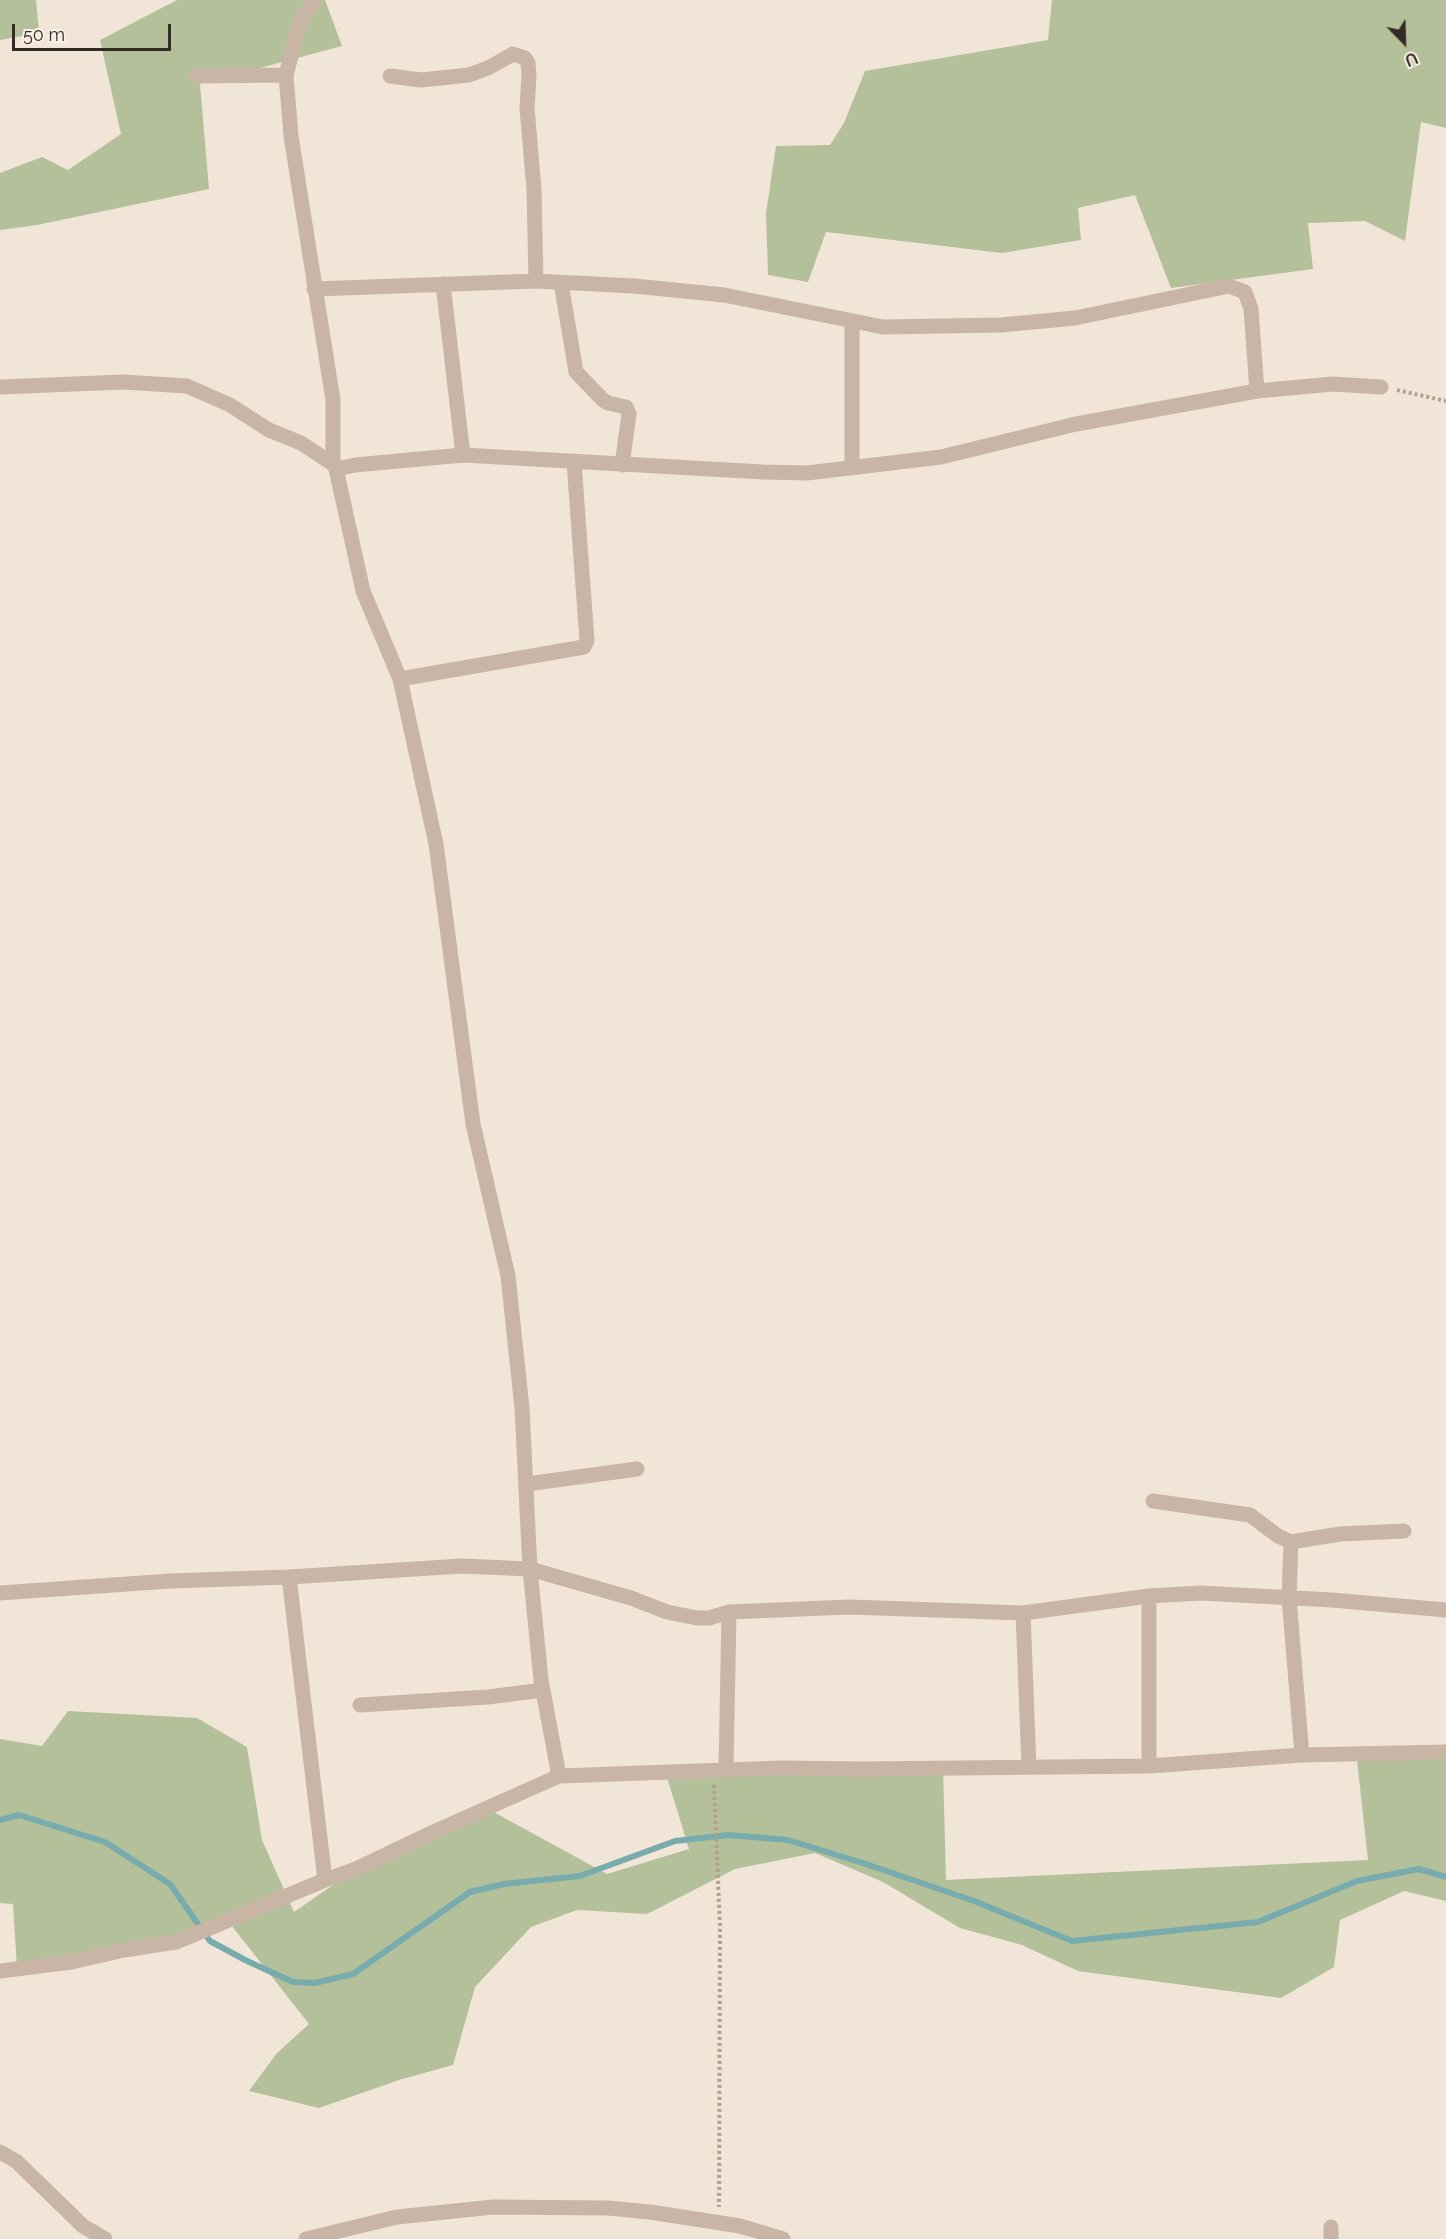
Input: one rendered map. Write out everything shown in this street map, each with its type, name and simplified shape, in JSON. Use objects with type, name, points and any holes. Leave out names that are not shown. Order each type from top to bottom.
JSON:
[{"type":"street","points":[[314,0],[300,22],[286,75],[291,136],[333,400],[334,466],[363,591],[400,679],[436,844],[473,1124],[508,1276],[522,1408],[530,1569],[543,1690],[559,1776]]},
{"type":"street","points":[[390,76],[421,80],[469,75],[488,68],[513,54],[525,58],[528,63],[529,76],[527,108],[534,189],[536,281]]},
{"type":"street","points":[[196,76],[286,75]]},
{"type":"street","points":[[314,289],[536,281],[634,286],[724,295],[883,327],[1000,325],[1064,319],[1229,286],[1245,292],[1251,309],[1257,391]]},
{"type":"street","points":[[561,283],[576,372],[603,400],[626,407],[629,414],[622,465]]},
{"type":"street","points":[[443,284],[463,455]]},
{"type":"street","points":[[852,322],[852,466]]},
{"type":"street","points":[[0,387],[123,382],[186,386],[230,405],[269,430],[301,443],[334,466],[463,455],[807,473],[941,456],[1076,424],[1257,391],[1333,384],[1381,387]]},
{"type":"street","points":[[400,679],[584,647],[587,641],[574,462]]},
{"type":"street","points":[[527,1485],[637,1468]]},
{"type":"street","points":[[1153,1501],[1250,1515],[1278,1536],[1291,1542],[1350,1534],[1404,1532]]},
{"type":"street","points":[[1291,1542],[1289,1598],[1302,1755]]},
{"type":"street","points":[[0,1593],[170,1581],[289,1577],[462,1566],[530,1569],[667,1612],[697,1618],[709,1618],[729,1612],[849,1607],[1023,1613],[1149,1596],[1201,1593],[1332,1600],[1446,1610]]},
{"type":"street","points":[[289,1577],[326,1880]]},
{"type":"street","points":[[1149,1596],[1149,1766]]},
{"type":"street","points":[[719,1770],[729,1612]]},
{"type":"street","points":[[1023,1613],[1029,1767]]},
{"type":"street","points":[[360,1705],[488,1697],[543,1690]]},
{"type":"street","points":[[0,1971],[72,1962],[124,1950],[176,1942],[356,1869],[559,1776],[666,1774],[719,1770],[1149,1766],[1302,1755],[1446,1752]]},
{"type":"street","points":[[0,2152],[16,2161],[83,2226],[105,2239]]},
{"type":"street","points":[[306,2239],[397,2217],[493,2207],[608,2208],[718,2222],[783,2239]]},
{"type":"path","points":[[1381,387],[1446,401]]},
{"type":"path","points":[[718,2222],[720,1927],[715,1822],[719,1770]]},
{"type":"green space","points":[[0,0],[36,0],[39,33],[0,40]]},
{"type":"green space","points":[[177,0],[325,0],[342,46],[200,84],[209,189],[37,225],[0,230],[0,173],[42,157],[68,170],[121,134],[100,40]]},
{"type":"green space","points":[[1052,0],[1446,0],[1446,128],[1421,122],[1405,241],[1365,221],[1308,223],[1313,269],[1171,288],[1135,195],[1078,208],[1081,240],[1002,253],[826,232],[808,282],[768,275],[766,213],[776,146],[830,145],[844,123],[865,71],[1048,40]]},
{"type":"green space","points":[[68,1711],[197,1718],[247,1747],[262,1840],[294,1912],[356,1869],[488,1809],[607,1874],[689,1849],[666,1774],[943,1768],[946,1880],[1368,1860],[1357,1760],[1446,1758],[1446,1901],[1404,1891],[1340,1920],[1334,1967],[1281,1998],[1078,1971],[1022,1945],[960,1928],[883,1882],[815,1853],[735,1869],[647,1914],[577,1910],[531,1927],[475,1987],[453,2065],[399,2080],[319,2108],[249,2091],[277,2053],[309,2024],[228,1921],[187,1943],[17,1968],[13,1904],[0,1903],[0,1739],[42,1746]]},
{"type":"waterway","points":[[0,1820],[19,1815],[105,1842],[170,1884],[210,1941],[293,1982],[315,1983],[353,1974],[470,1892],[504,1884],[580,1876],[675,1841],[729,1835],[788,1840],[866,1864],[974,1901],[1072,1941],[1258,1922],[1357,1881],[1419,1869],[1446,1877]]}]
